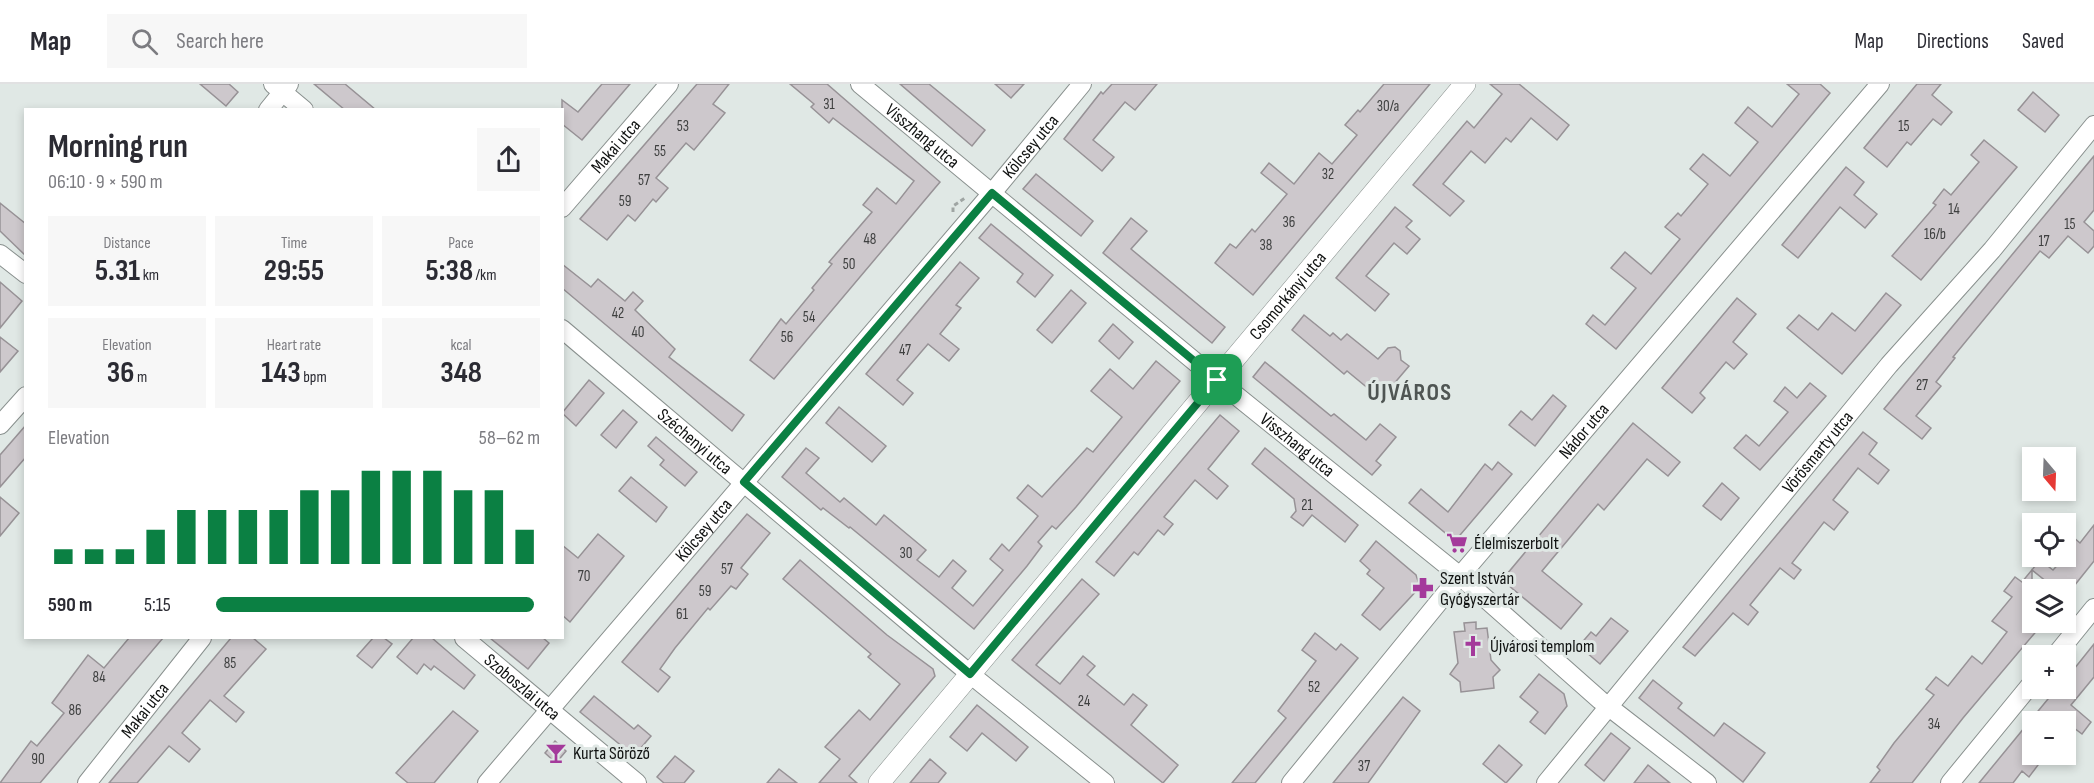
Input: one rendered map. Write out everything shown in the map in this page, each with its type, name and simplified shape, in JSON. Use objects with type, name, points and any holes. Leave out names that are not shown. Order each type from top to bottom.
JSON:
[{"type":"street","name":"Makai utca","points":[[564,206],[669,84]]},
{"type":"street","name":"Visszhang utca","points":[[861,84],[1217,380],[1460,576],[1610,707],[1707,783]]},
{"type":"street","name":"Kölcsey utca","points":[[487,783],[992,193],[1082,84]]},
{"type":"street","name":"Csomorkányi utca","points":[[879,783],[1465,84]]},
{"type":"street","name":"Nádor utca","points":[[1291,783],[1460,576],[1880,84]]},
{"type":"street","points":[[268,108],[282,86],[302,108]]},
{"type":"street","name":"Vörösmarty utca","points":[[1546,783],[1889,365],[1992,250],[2094,126]]},
{"type":"street","points":[[0,254],[24,272]]},
{"type":"street","name":"Széchenyi utca","points":[[564,331],[970,674],[1106,783]]},
{"type":"street","points":[[0,425],[24,398]]},
{"type":"street","points":[[2064,645],[2094,608]]},
{"type":"street","name":"Makai utca","points":[[87,783],[201,639]]},
{"type":"street","name":"Szoboszlai utca","points":[[465,639],[637,783]]},
{"type":"street","points":[[1950,783],[2022,695]]},
{"type":"building","points":[[200,84],[229,84],[238,92],[226,106]]},
{"type":"building","points":[[314,84],[345,84],[374,108],[343,108]]},
{"type":"building","points":[[602,84],[630,84],[582,140],[564,126],[562,100],[578,112]]},
{"type":"building","points":[[697,84],[729,84],[713,104],[725,113],[694,150],[686,143],[656,178],[668,188],[656,202],[653,199],[635,221],[628,215],[607,240],[580,219]]},
{"type":"building","points":[[790,84],[827,84],[940,182],[774,379],[750,360],[781,319],[786,324],[814,290],[812,288],[832,264],[829,262],[872,212],[863,205],[877,188],[896,204],[914,181],[833,118],[829,123],[811,107],[814,104]]},
{"type":"building","points":[[900,84],[929,84],[985,130],[972,146]]},
{"type":"building","points":[[995,84],[1024,84],[1011,98]]},
{"type":"building","points":[[1112,84],[1157,84],[1135,110],[1125,102],[1093,140],[1114,157],[1102,171],[1064,139],[1101,92],[1103,94]]},
{"type":"building","points":[[1384,84],[1430,84],[1253,295],[1215,263],[1230,244],[1236,248],[1252,229],[1255,232],[1287,194],[1261,173],[1269,163],[1294,184],[1319,153],[1332,164],[1357,135],[1345,125],[1358,110],[1360,112]]},
{"type":"building","points":[[1490,84],[1519,84],[1569,125],[1557,140],[1531,118],[1511,142],[1506,138],[1485,163],[1471,151],[1443,184],[1464,201],[1450,216],[1413,185],[1467,121],[1474,128],[1502,94]]},
{"type":"building","points":[[1787,84],[1820,84],[1830,93],[1616,349],[1586,324],[1593,315],[1605,325],[1636,288],[1611,268],[1625,252],[1651,274],[1680,239],[1665,227],[1678,213],[1681,216],[1708,184],[1690,169],[1703,154],[1730,176],[1758,142],[1735,123],[1748,107],[1772,127],[1799,94]]},
{"type":"building","points":[[1917,84],[1941,84],[1932,95],[1952,112],[1941,125],[1933,119],[1911,145],[1907,142],[1887,167],[1864,148]]},
{"type":"building","points":[[2033,92],[2059,115],[2045,132],[2018,110]]},
{"type":"building","points":[[1984,140],[2017,167],[1921,280],[1892,256],[1936,205],[1933,203],[1944,189],[1951,195],[1979,162],[1971,155]]},
{"type":"building","points":[[2094,156],[2094,210],[2084,222],[2094,231],[2094,246],[2088,253],[2068,236],[2049,258],[2040,251],[1953,357],[1955,358],[1936,382],[1941,386],[1916,416],[1931,428],[1922,439],[1884,409]]},
{"type":"building","points":[[1846,167],[1864,182],[1854,195],[1877,214],[1865,228],[1840,207],[1798,258],[1782,245]]},
{"type":"building","points":[[1036,174],[1093,221],[1081,236],[1023,189]]},
{"type":"building","points":[[0,203],[24,222],[24,254],[0,231]]},
{"type":"building","points":[[1395,207],[1412,221],[1406,227],[1420,239],[1407,254],[1394,243],[1366,276],[1389,294],[1375,311],[1336,278]]},
{"type":"building","points":[[1131,218],[1147,231],[1131,249],[1225,327],[1212,343],[1103,253]]},
{"type":"building","points":[[991,224],[1053,275],[1035,297],[1017,282],[1023,274],[979,238]]},
{"type":"building","points":[[960,262],[979,278],[956,305],[961,308],[940,334],[959,349],[949,361],[928,344],[897,380],[913,393],[903,405],[866,374]]},
{"type":"building","points":[[564,266],[591,287],[598,279],[625,301],[633,292],[643,301],[635,310],[675,349],[669,357],[744,415],[732,431],[564,290]]},
{"type":"building","points":[[0,282],[22,301],[0,328]]},
{"type":"building","points":[[1071,290],[1086,303],[1052,343],[1037,330]]},
{"type":"building","points":[[1886,293],[1901,305],[1842,374],[1787,328],[1799,315],[1818,330],[1832,313],[1855,331]]},
{"type":"building","points":[[1737,298],[1756,314],[1733,342],[1747,354],[1734,369],[1726,362],[1700,393],[1705,398],[1692,413],[1662,388]]},
{"type":"building","points":[[1304,315],[1330,336],[1333,333],[1341,340],[1347,334],[1378,359],[1388,348],[1395,347],[1400,351],[1401,360],[1409,366],[1381,399],[1347,371],[1344,374],[1292,330]]},
{"type":"building","points":[[1113,324],[1133,342],[1119,359],[1099,341]]},
{"type":"building","points":[[0,337],[18,351],[0,372]]},
{"type":"building","points":[[1156,361],[1180,381],[1076,507],[1056,529],[1052,526],[1038,542],[1042,546],[974,629],[850,527],[823,508],[821,510],[782,477],[806,448],[819,458],[806,473],[840,502],[844,498],[876,525],[884,515],[926,550],[917,560],[939,577],[953,560],[966,571],[952,588],[973,606],[1003,570],[990,559],[1002,544],[1009,551],[1038,516],[1017,498],[1028,485],[1042,497],[1087,448],[1093,452],[1122,417],[1091,391],[1110,369],[1133,389]]},
{"type":"building","points":[[1265,362],[1331,416],[1334,414],[1366,440],[1380,424],[1396,437],[1376,461],[1381,465],[1372,475],[1253,377]]},
{"type":"building","points":[[589,380],[604,393],[576,426],[564,415],[564,411]]},
{"type":"building","points":[[1810,383],[1826,396],[1760,470],[1734,448],[1746,435],[1759,446],[1788,412],[1774,401],[1785,387],[1797,398]]},
{"type":"building","points":[[1553,395],[1566,406],[1535,446],[1509,425],[1521,411],[1532,420]]},
{"type":"building","points":[[839,407],[886,446],[872,462],[826,423]]},
{"type":"building","points":[[623,410],[637,422],[616,448],[601,435]]},
{"type":"building","points":[[1220,415],[1239,431],[1208,469],[1228,486],[1217,499],[1195,480],[1164,517],[1173,524],[1164,535],[1158,530],[1138,555],[1134,552],[1114,576],[1096,562]]},
{"type":"building","points":[[1633,423],[1680,462],[1668,476],[1647,459],[1604,510],[1598,504],[1542,571],[1582,604],[1561,629],[1502,580]]},
{"type":"building","points":[[24,427],[24,459],[0,487],[0,455]]},
{"type":"building","points":[[1863,432],[1877,443],[1869,454],[1889,470],[1878,484],[1858,468],[1833,500],[1848,512],[1834,530],[1824,522],[1792,563],[1801,570],[1794,579],[1780,568],[1750,605],[1758,612],[1748,625],[1733,613],[1695,656],[1683,647]]},
{"type":"building","points":[[656,437],[697,472],[685,486],[660,465],[664,460],[648,446]]},
{"type":"building","points":[[1265,448],[1358,525],[1345,542],[1312,515],[1303,526],[1291,517],[1296,511],[1294,499],[1252,464]]},
{"type":"building","points":[[1498,462],[1512,474],[1455,541],[1409,503],[1421,489],[1448,512],[1485,464],[1492,470]]},
{"type":"building","points":[[631,477],[667,507],[656,522],[619,491]]},
{"type":"building","points":[[1722,483],[1739,498],[1721,520],[1703,506]]},
{"type":"building","points":[[0,497],[19,513],[0,536]]},
{"type":"building","points":[[747,514],[770,533],[741,568],[748,574],[736,589],[731,586],[710,610],[708,608],[660,669],[670,677],[658,692],[622,662]]},
{"type":"building","points":[[2094,525],[2094,561],[2076,584],[2076,579],[2043,579],[2032,570],[2032,579],[2024,579],[2034,567],[2049,567],[2053,570],[2056,567],[2076,567],[2076,540],[2080,543]]},
{"type":"building","points":[[598,534],[624,556],[570,622],[564,617],[564,547],[578,558]]},
{"type":"building","points":[[1376,541],[1416,575],[1420,587],[1380,630],[1362,615],[1384,588],[1367,574],[1370,570],[1360,561]]},
{"type":"building","points":[[800,560],[887,635],[933,669],[935,676],[849,776],[857,783],[819,783],[840,759],[825,747],[859,710],[870,720],[900,684],[868,657],[871,654],[783,579]]},
{"type":"building","points":[[2015,577],[2022,582],[2022,633],[2035,633],[2025,645],[2022,645],[2022,648],[1912,783],[1870,783],[1880,770],[1877,767],[1894,743],[1934,695],[1926,689],[1936,677],[1948,686],[1972,656],[1982,664],[2007,632],[1992,621],[2012,597],[2004,591]]},
{"type":"building","points":[[1082,579],[1099,594],[1036,665],[1060,684],[1083,656],[1095,666],[1087,675],[1124,705],[1133,694],[1147,705],[1131,725],[1178,765],[1163,783],[1012,660]]},
{"type":"building","points":[[1611,618],[1628,631],[1600,664],[1579,646],[1591,632],[1596,636]]},
{"type":"building","name":"Újvárosi templom","points":[[1476,622],[1476,629],[1487,628],[1491,660],[1500,670],[1493,677],[1494,688],[1461,692],[1460,682],[1450,674],[1458,663],[1454,632],[1465,631],[1464,623]]},
{"type":"building","points":[[1315,633],[1336,650],[1341,644],[1358,658],[1255,783],[1232,783],[1286,718],[1278,711],[1316,661],[1302,650]]},
{"type":"building","points":[[128,639],[162,639],[40,783],[0,783],[31,741],[37,746],[64,713],[52,703],[88,655],[104,668]]},
{"type":"building","points":[[230,639],[254,639],[266,649],[224,696],[244,712],[236,722],[210,700],[182,733],[200,749],[189,762],[169,746],[137,783],[109,783]]},
{"type":"building","points":[[372,639],[385,639],[392,644],[372,668],[357,656]]},
{"type":"building","points":[[412,639],[433,639],[475,675],[464,689],[434,666],[431,670],[424,664],[417,674],[397,657]]},
{"type":"building","points":[[491,639],[544,639],[549,643],[528,669]]},
{"type":"building","points":[[2094,644],[2094,677],[2076,699],[2076,666]]},
{"type":"building","points":[[1539,674],[1564,694],[1567,706],[1545,734],[1530,722],[1538,712],[1520,697]]},
{"type":"building","points":[[1653,680],[1682,703],[1678,708],[1714,736],[1724,723],[1765,753],[1743,782],[1639,698]]},
{"type":"building","points":[[594,696],[634,729],[638,725],[651,736],[634,756],[580,712]]},
{"type":"building","points":[[1403,697],[1420,711],[1368,783],[1333,783]]},
{"type":"building","points":[[2048,699],[2076,699],[2071,705],[2091,722],[2082,734],[2076,730],[2076,711],[2038,711]]},
{"type":"building","points":[[977,705],[1028,747],[1016,761],[982,733],[967,751],[950,737]]},
{"type":"building","points":[[453,711],[478,731],[434,783],[408,783],[396,773]]},
{"type":"building","points":[[2022,731],[2022,765],[2038,765],[2029,777],[2022,771],[2013,783],[1979,783]]},
{"type":"building","points":[[1611,733],[1630,748],[1604,781],[1585,765]]},
{"type":"building","points":[[555,741],[566,751],[556,763],[545,753]]},
{"type":"building","points":[[1499,745],[1522,765],[1506,783],[1483,764]]},
{"type":"building","points":[[675,756],[694,771],[684,783],[664,783],[657,777]]},
{"type":"building","points":[[930,759],[946,773],[938,783],[910,783]]},
{"type":"building","points":[[1648,765],[1670,783],[1634,783]]},
{"type":"building","points":[[779,769],[797,783],[767,783]]},
{"type":"place","name":"Élelmiszerbolt","points":[[1457,543]]},
{"type":"place","name":"Szent István Gyógyszertár","points":[[1423,588]]},
{"type":"place","name":"Újvárosi templom","points":[[1473,646]]},
{"type":"place","name":"Kurta Söröző","points":[[556,753]]},
{"type":"district","name":"ÚJVÁROS","points":[[1410,392]]},
{"type":"route","points":[[992,193],[1217,380],[970,674],[744,482],[992,193]]}]
